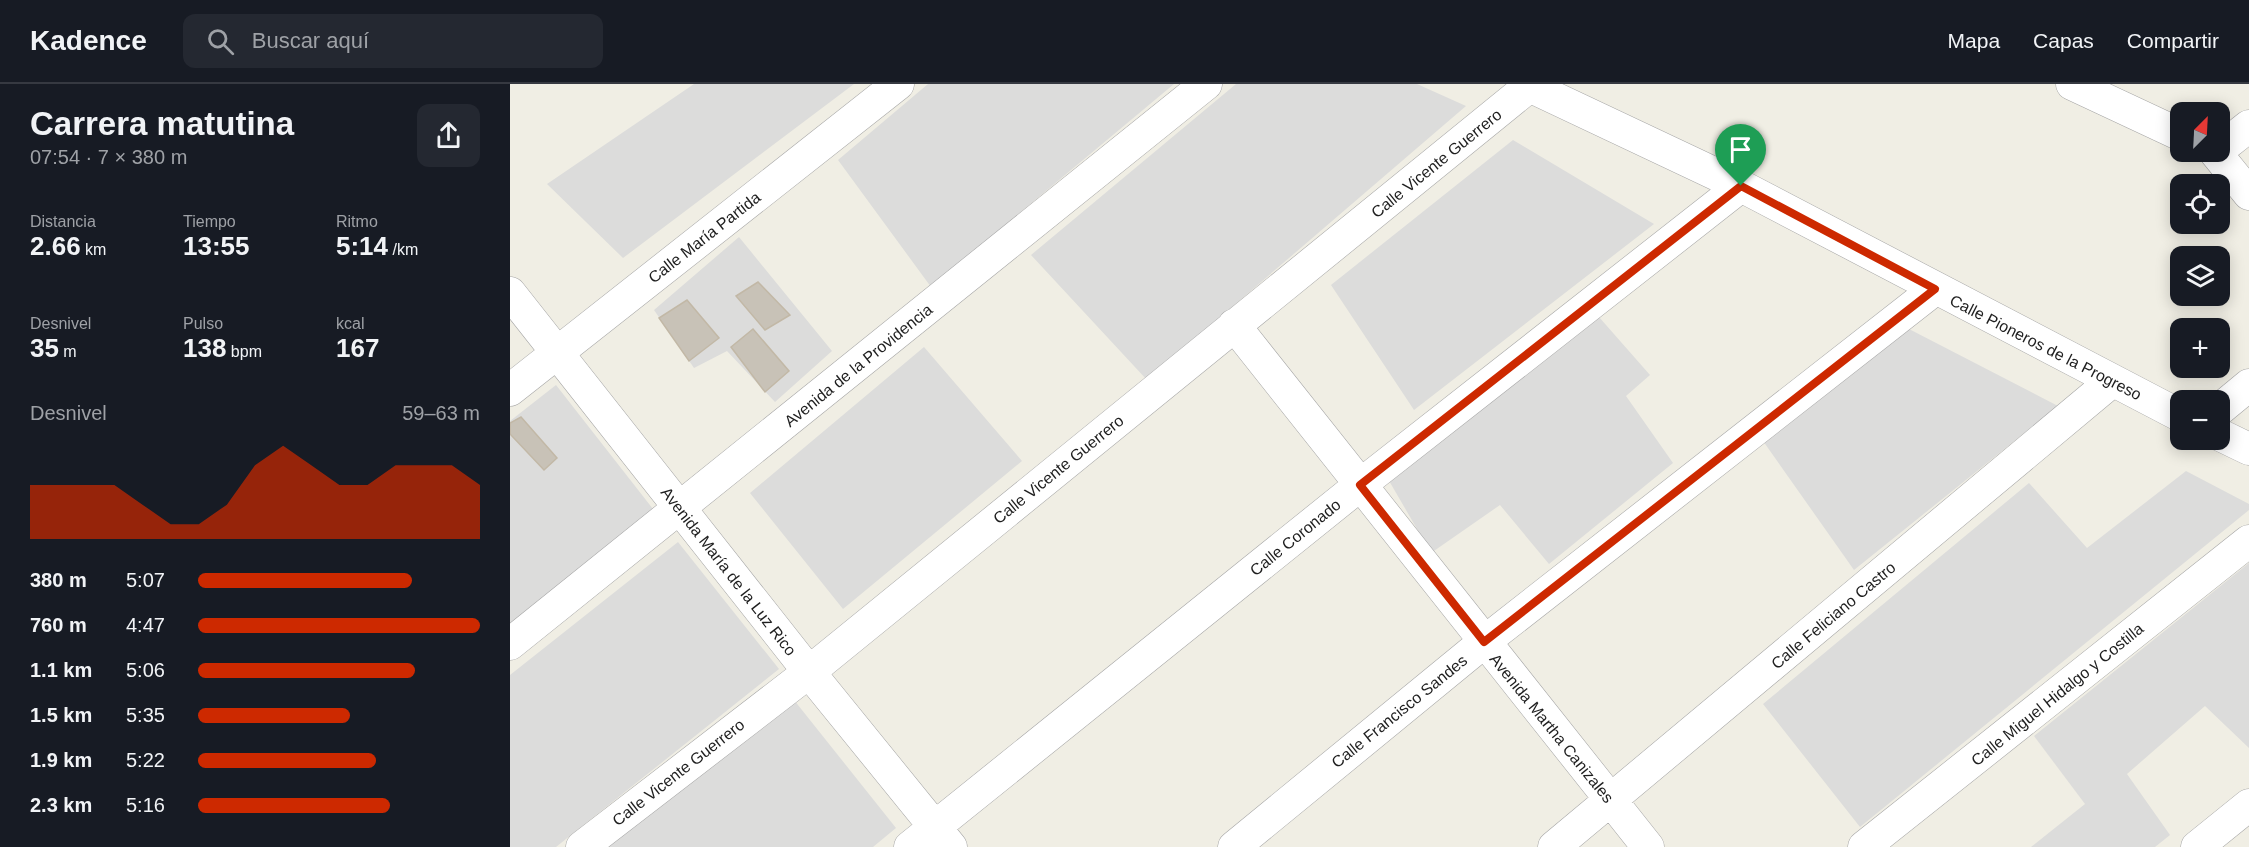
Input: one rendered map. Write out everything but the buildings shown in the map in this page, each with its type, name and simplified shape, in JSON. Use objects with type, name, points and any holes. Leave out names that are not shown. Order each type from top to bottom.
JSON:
[{"type":"street","name":"Calle María Partida","points":[[510,390],[898,84]]},
{"type":"street","name":"Avenida de la Providencia","points":[[510,644],[1206,84]]},
{"type":"street","points":[[2073,84],[2170,130]]},
{"type":"street","name":"Calle Pioneros de la Progreso","points":[[1529,85],[1741,186],[2170,410]]},
{"type":"street","name":"Calle Vicente Guerrero","points":[[582,847],[808,672],[1529,85]]},
{"type":"street","points":[[2230,141],[2249,126]]},
{"type":"street","points":[[2225,162],[2249,194]]},
{"type":"street","name":"Calle Coronado","points":[[910,847],[943,837],[1360,485],[1741,186]]},
{"type":"street","name":"Calle Francisco Sandes","points":[[1234,847],[1484,642],[1935,289]]},
{"type":"street","name":"Avenida María de la Luz Rico","points":[[510,293],[808,672],[943,837]]},
{"type":"street","name":"Avenida Martha Canizales","points":[[1234,326],[1648,847]]},
{"type":"street","name":"Calle Feliciano Castro","points":[[1554,847],[1611,802],[2112,381]]},
{"type":"street","points":[[2230,401],[2249,385]]},
{"type":"street","points":[[2230,440],[2249,449]]},
{"type":"street","name":"Calle Miguel Hidalgo y Costilla","points":[[1864,847],[2249,541]]},
{"type":"street","points":[[2197,847],[2249,805]]},
{"type":"shaded area","points":[[694,84],[854,84],[623,258],[547,184]]},
{"type":"shaded area","points":[[928,84],[1174,84],[931,287],[838,160]]},
{"type":"shaded area","points":[[1236,84],[1417,84],[1466,106],[1147,380],[1031,255]]},
{"type":"shaded area","points":[[1513,140],[1654,224],[1414,410],[1331,285]]},
{"type":"shaded area","points":[[739,237],[832,351],[775,402],[727,351],[694,368],[654,310]]},
{"type":"shaded area","points":[[1599,317],[1650,375],[1626,396],[1673,463],[1549,564],[1500,505],[1431,553],[1388,479]]},
{"type":"shaded area","points":[[1909,329],[2058,406],[1854,570],[1763,441]]},
{"type":"shaded area","points":[[924,347],[1022,461],[843,609],[750,493]]},
{"type":"shaded area","points":[[556,385],[653,509],[510,628],[510,421]]},
{"type":"shaded area","points":[[2186,471],[2249,504],[2249,510],[1860,827],[1763,704],[2029,483],[2087,548]]},
{"type":"shaded area","points":[[678,542],[779,669],[556,847],[510,847],[510,675]]},
{"type":"shaded area","points":[[2249,563],[2249,748],[2205,706],[2127,774],[2170,835],[2155,847],[2031,847],[2085,804],[2034,736]]},
{"type":"shaded area","points":[[794,700],[896,828],[873,847],[608,847]]},
{"type":"route","points":[[1741,186],[1935,289],[1484,642],[1360,485],[1741,186]]}]
